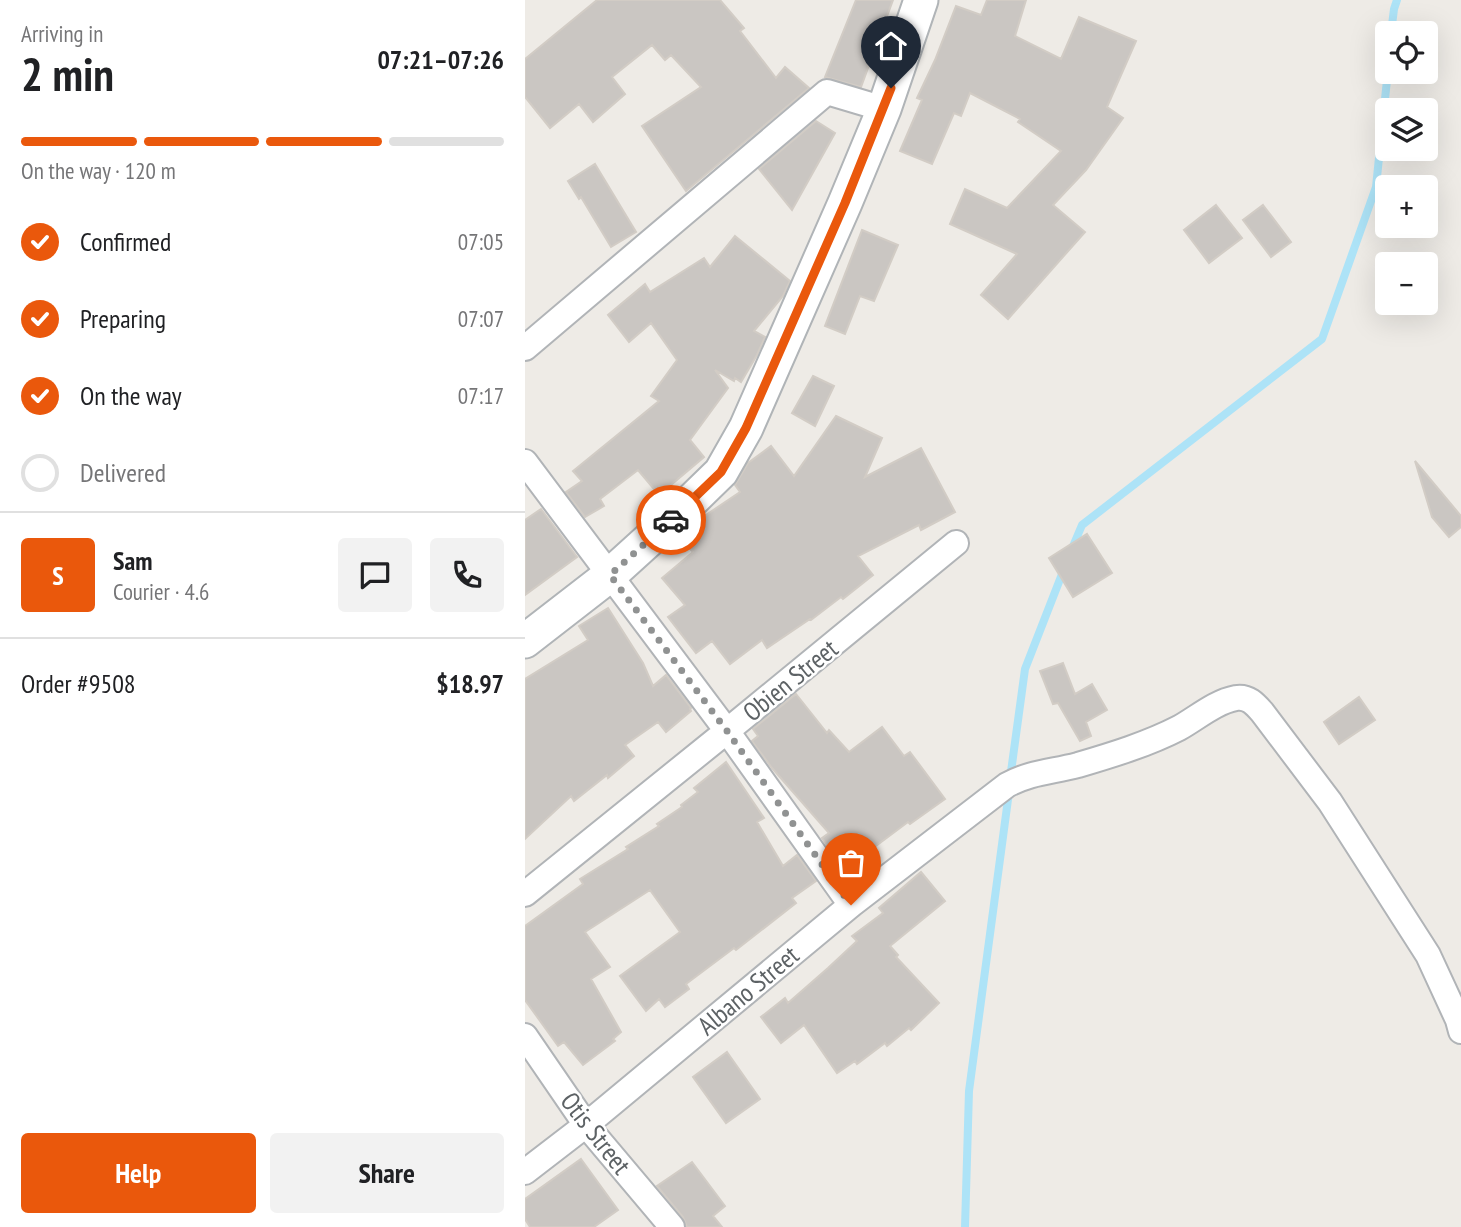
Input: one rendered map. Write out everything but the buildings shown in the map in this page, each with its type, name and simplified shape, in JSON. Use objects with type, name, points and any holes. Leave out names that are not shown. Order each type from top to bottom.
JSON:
[{"type":"main road","points":[[525,641],[610,575],[721,472],[746,428],[845,203],[884,109],[921,0]]},
{"type":"street","points":[[525,348],[827,92],[884,109]]},
{"type":"street","points":[[528,471],[727,731],[851,905]]},
{"type":"street","name":"Obien Street","points":[[525,894],[956,543]]},
{"type":"street","name":"Albano Street","points":[[525,1172],[586,1125],[851,905],[1007,785],[1023,776],[1077,765],[1149,742],[1225,701],[1239,697],[1251,701],[1262,712],[1330,802],[1428,955],[1461,1031]]},
{"type":"street","name":"Otis Street","points":[[525,1037],[586,1125],[671,1227]]},
{"type":"waterway","points":[[1392,21],[1397,0]]},
{"type":"waterway","points":[[1071,551],[1082,525],[1322,339],[1376,187],[1387,84]]},
{"type":"waterway","points":[[1010,779],[1025,669],[1064,569]]},
{"type":"waterway","points":[[965,1227],[969,1091],[1009,792]]},
{"type":"way so far","points":[[671,520],[610,575],[727,731],[851,905]]},
{"type":"route","points":[[671,520],[721,472],[746,428],[845,203],[891,88]]}]
